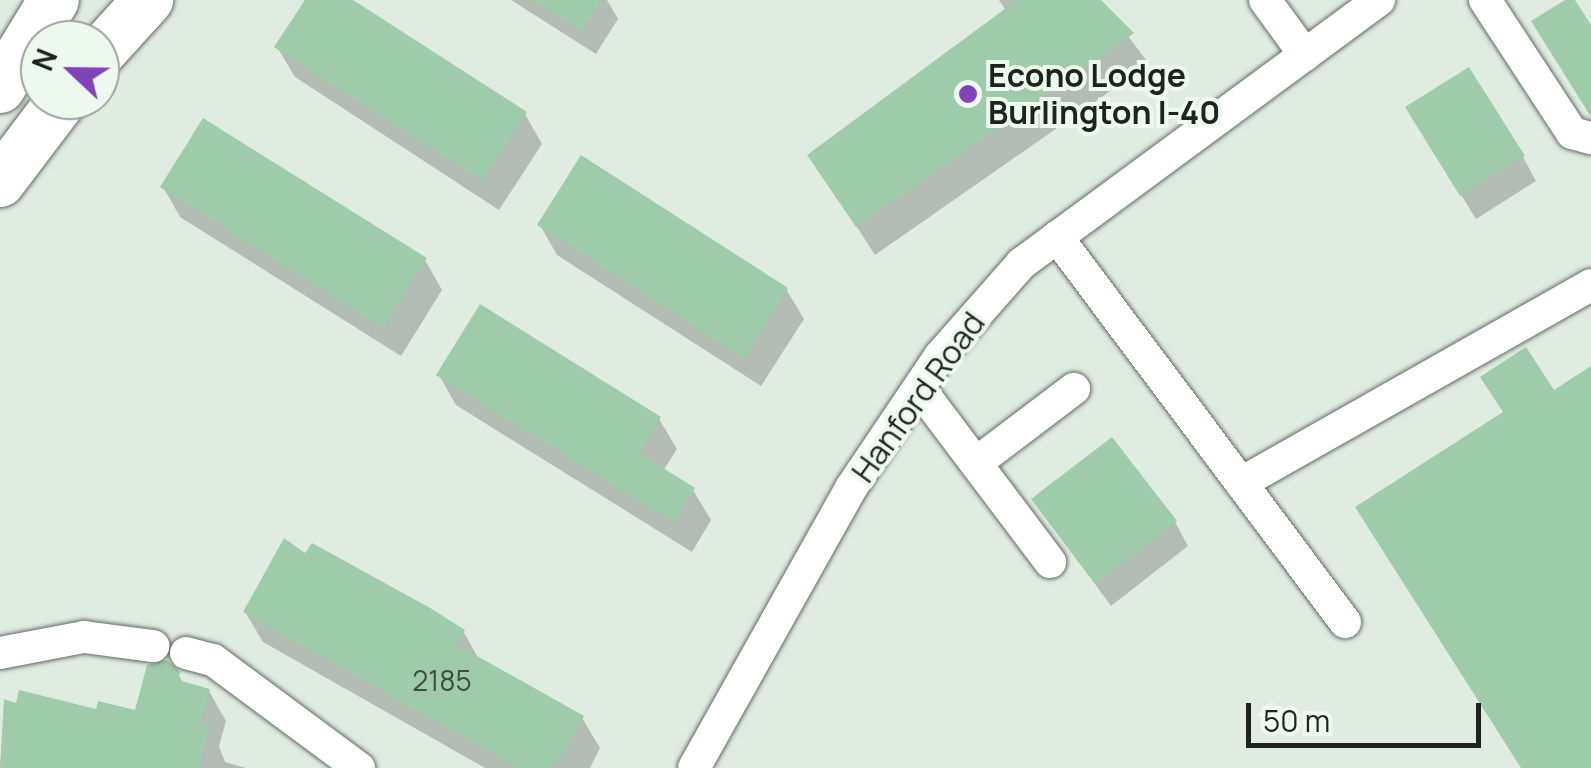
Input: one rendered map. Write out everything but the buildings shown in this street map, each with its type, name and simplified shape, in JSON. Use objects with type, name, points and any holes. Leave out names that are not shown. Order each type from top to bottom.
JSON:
[{"type":"highway","points":[[0,88],[54,0]]},
{"type":"highway","points":[[120,30],[148,0]]},
{"type":"highway","points":[[0,182],[47,120]]},
{"type":"street","points":[[1265,0],[1305,55]]},
{"type":"street","name":"Hanford Road","points":[[694,768],[851,488],[919,388],[1021,264],[1379,0]]},
{"type":"street","points":[[1496,4],[1572,133],[1591,138]]},
{"type":"street","points":[[1057,238],[1345,622]]},
{"type":"street","points":[[1241,483],[1591,285]]},
{"type":"street","points":[[919,388],[1050,562]]},
{"type":"street","points":[[976,463],[1074,389]]},
{"type":"street","points":[[0,654],[84,636],[152,646]]},
{"type":"street","points":[[186,654],[213,660],[359,768]]},
{"type":"place","name":"Econo Lodge Burlington I-40","points":[[968,94]]}]
